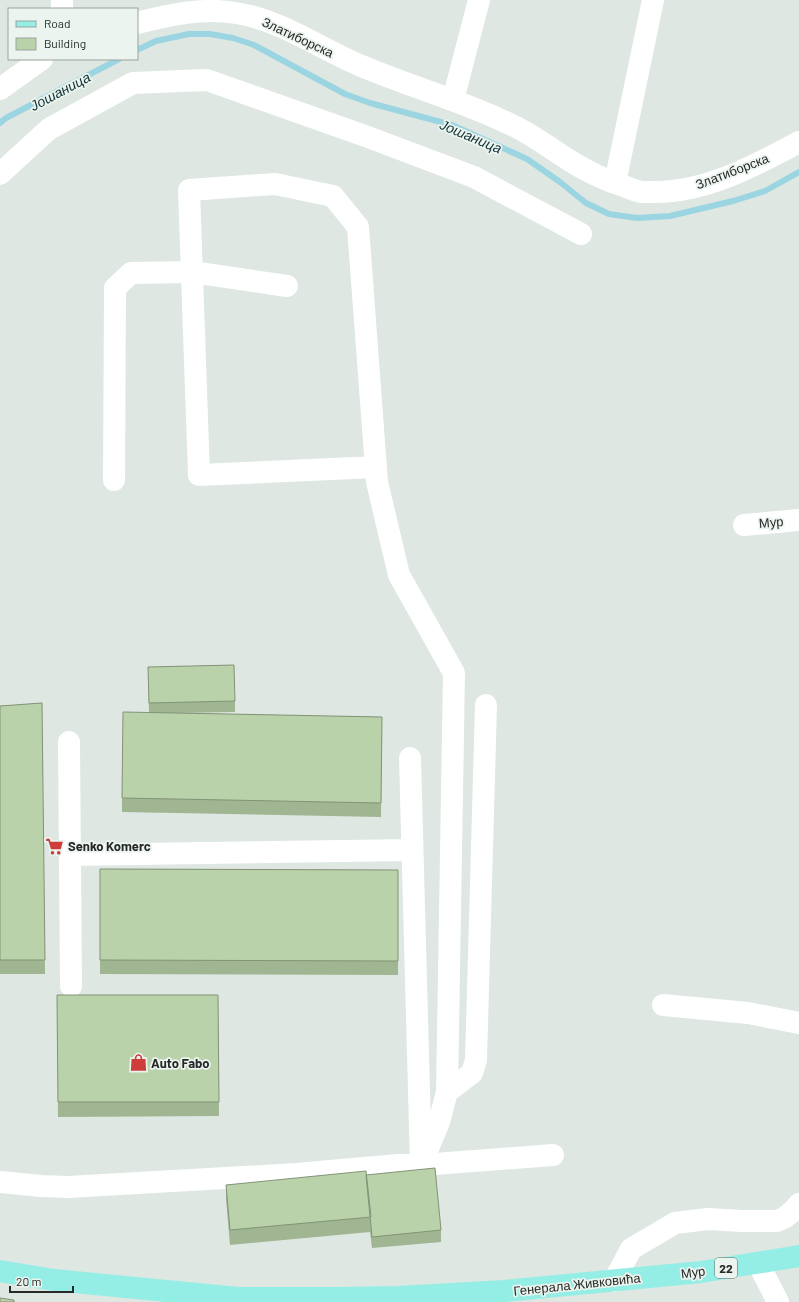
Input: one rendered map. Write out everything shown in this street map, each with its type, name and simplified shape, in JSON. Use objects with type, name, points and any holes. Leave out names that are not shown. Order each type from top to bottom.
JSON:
[{"type":"main road","name":"Мур","points":[[652,1277],[701,1272],[799,1256]]},
{"type":"main road","name":"Генерала Живковића","points":[[0,1271],[54,1280],[239,1300],[441,1295],[504,1291],[652,1277]]},
{"type":"street","points":[[453,100],[479,0]]},
{"type":"street","points":[[615,183],[653,0]]},
{"type":"street","name":"Златиборска","points":[[138,23],[179,13],[216,11],[236,13],[256,18],[276,25],[330,52],[386,76],[453,100],[514,126],[533,136],[572,162],[600,178],[640,192],[667,192],[688,188],[719,179],[762,162],[799,142]]},
{"type":"street","points":[[0,90],[41,60]]},
{"type":"street","points":[[0,174],[49,129],[133,83],[207,80],[368,137],[474,177],[581,234]]},
{"type":"street","points":[[376,467],[199,474],[189,190],[275,184],[333,196],[358,227],[376,467],[377,482],[399,575],[454,673],[446,1092],[439,1122],[421,1165]]},
{"type":"street","points":[[114,480],[114,288],[131,273],[192,272],[287,286]]},
{"type":"street","name":"Мур","points":[[744,525],[799,520]]},
{"type":"street","points":[[446,1092],[472,1073],[476,1060],[486,705]]},
{"type":"street","points":[[69,742],[71,986]]},
{"type":"street","points":[[410,758],[421,1165]]},
{"type":"street","points":[[70,855],[412,850]]},
{"type":"street","points":[[663,1006],[748,1013],[799,1023]]},
{"type":"street","points":[[0,1182],[68,1187],[296,1174],[398,1165],[421,1165],[553,1155]]},
{"type":"street","points":[[614,1281],[631,1249],[675,1223],[708,1219],[777,1221],[784,1218],[799,1204]]},
{"type":"street","points":[[758,1263],[778,1302]]},
{"type":"building","points":[[234,665],[235,701],[149,703],[148,667]]},
{"type":"building","points":[[42,703],[45,960],[0,960],[0,706]]},
{"type":"building","points":[[123,712],[382,717],[381,803],[122,798]]},
{"type":"building","points":[[100,869],[398,870],[398,961],[100,960]]},
{"type":"building","name":"Auto Fabo","points":[[57,995],[218,995],[219,1102],[58,1102]]},
{"type":"building","points":[[435,1168],[441,1230],[372,1237],[366,1175]]},
{"type":"building","points":[[366,1171],[371,1217],[230,1230],[226,1185]]},
{"type":"building","points":[[0,1298],[14,1300],[14,1302],[0,1302]]},
{"type":"waterway","name":"Јошаница","points":[[138,50],[156,41],[189,34],[210,34],[233,38],[254,45],[345,94],[370,103],[452,125],[527,159],[560,182],[586,203],[609,214],[637,218],[670,216],[733,201],[765,191],[799,172]]},
{"type":"waterway","name":"Јошаница","points":[[0,123],[6,118],[117,60]]},
{"type":"place","name":"Senko Komerc","points":[[55,846]]},
{"type":"place","name":"Auto Fabo","points":[[138,1063]]}]
